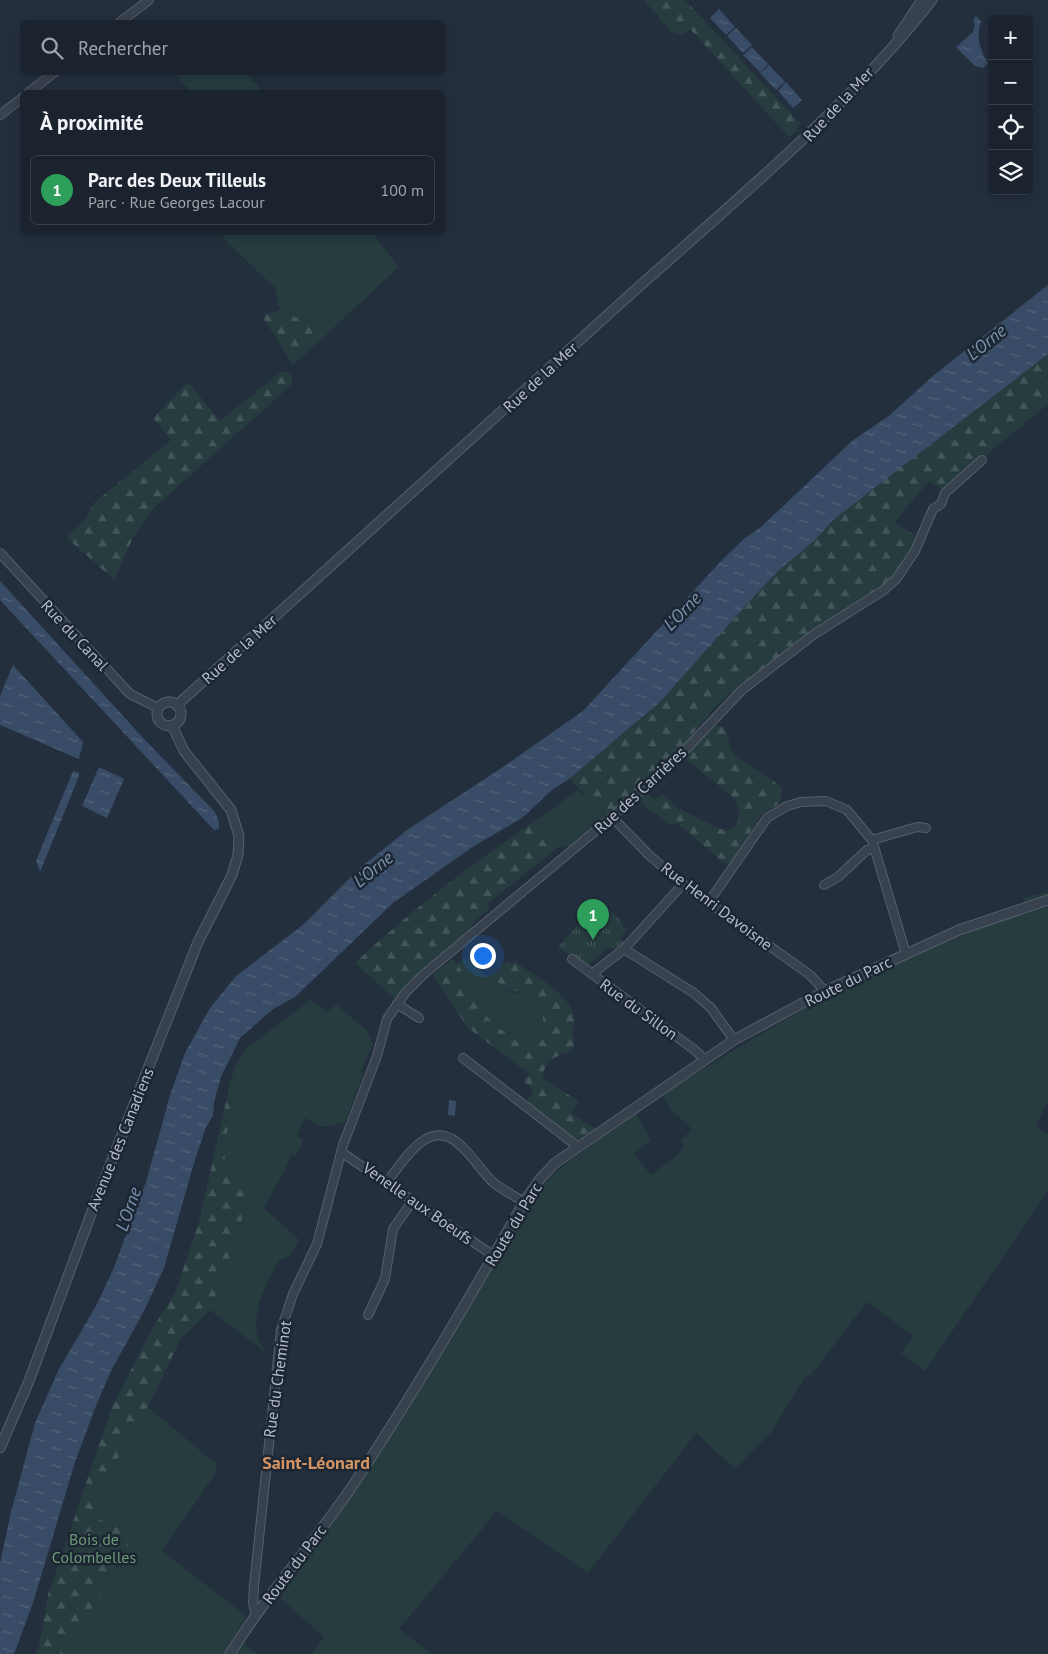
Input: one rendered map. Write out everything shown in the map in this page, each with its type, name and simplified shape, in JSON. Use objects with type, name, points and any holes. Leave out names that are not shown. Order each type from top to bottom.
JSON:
[{"type":"street","points":[[123,20],[149,0]]},
{"type":"street","name":"Rue de la Mer","points":[[895,43],[903,26],[922,0]]},
{"type":"street","name":"Rue de la Mer","points":[[177,705],[654,274],[812,134],[910,29],[932,0]]},
{"type":"street","points":[[32,90],[51,75]]},
{"type":"street","points":[[0,115],[20,100]]},
{"type":"street","name":"Rue des Carrières","points":[[341,1152],[368,1075],[377,1056],[387,1019],[397,1004],[423,975],[612,818],[684,750],[742,690],[813,635],[884,590],[897,578],[915,551],[933,509],[941,504],[945,493],[982,460]]},
{"type":"street","name":"Rue du Canal","points":[[0,552],[130,694],[158,708]]},
{"type":"street","points":[[167,702],[177,705],[180,717],[172,725],[161,723],[157,716],[158,708],[167,702]]},
{"type":"street","name":"Avenue des Canadiens","points":[[0,1448],[29,1381],[97,1198],[198,942],[234,869],[239,850],[238,832],[228,805],[184,751],[172,725]]},
{"type":"street","points":[[708,903],[767,818],[787,806],[814,800],[836,803],[855,818],[872,840],[873,850],[906,954]]},
{"type":"street","name":"Rue Henri Davoisne","points":[[612,818],[650,856],[683,884],[810,974],[825,991]]},
{"type":"street","points":[[872,840],[917,827],[926,828]]},
{"type":"street","points":[[824,886],[838,877],[867,850],[873,850]]},
{"type":"street","points":[[592,974],[624,948],[683,884]]},
{"type":"street","name":"Route du Parc","points":[[230,1654],[256,1615],[352,1487],[494,1256],[524,1202],[547,1171],[578,1146],[734,1040],[825,991],[906,954],[966,928],[1048,900]]},
{"type":"street","points":[[624,948],[694,993],[711,1008],[734,1040]]},
{"type":"street","name":"Rue du Sillon","points":[[572,959],[696,1051],[705,1060]]},
{"type":"street","points":[[397,1004],[419,1018]]},
{"type":"street","points":[[463,1058],[578,1146]]},
{"type":"street","points":[[387,1182],[418,1144],[426,1139],[443,1136],[454,1138],[495,1184],[524,1202]]},
{"type":"street","name":"Venelle aux Boeufs","points":[[341,1152],[494,1256]]},
{"type":"street","name":"Rue du Cheminot","points":[[256,1615],[253,1603],[254,1586],[281,1330],[287,1307],[317,1244],[341,1152]]},
{"type":"street","points":[[368,1315],[385,1279],[393,1229],[412,1200]]},
{"type":"green space","points":[[644,0],[685,0],[800,123],[797,126],[798,130],[789,137],[690,29],[681,35],[671,32]]},
{"type":"green space","points":[[177,75],[249,75],[261,90],[188,90]]},
{"type":"green space","points":[[222,235],[374,235],[399,267],[329,332],[280,310],[275,288]]},
{"type":"green space","points":[[280,310],[329,332],[293,365],[262,316]]},
{"type":"green space","points":[[1048,354],[1048,404],[944,490],[929,481],[894,522],[917,537],[909,554],[890,581],[822,625],[727,696],[710,712],[687,741],[607,817],[569,779],[660,702],[777,572],[815,540],[833,520]]},
{"type":"green space","points":[[282,371],[291,374],[292,384],[154,508],[133,538],[114,580],[66,537],[86,519],[94,503],[171,440],[153,418],[188,382],[220,421]]},
{"type":"green space","points":[[715,725],[721,726],[724,729],[732,751],[736,756],[782,787],[780,803],[761,815],[730,864],[724,863],[678,824],[670,825],[641,803],[639,797],[644,792],[653,799],[662,795],[680,809],[710,824],[727,831],[733,828],[738,822],[739,815],[734,798],[682,756],[708,728]]},
{"type":"green space","points":[[578,790],[607,817],[569,847],[560,846],[538,819]]},
{"type":"green space","points":[[538,819],[560,846],[487,904],[490,908],[471,925],[475,930],[408,983],[396,1000],[355,963],[398,924],[444,887]]},
{"type":"green space","points":[[1048,892],[1048,1101],[1036,1126],[1048,1136],[1048,1191],[925,1371],[901,1353],[913,1336],[867,1302],[812,1374],[804,1378],[773,1430],[735,1469],[696,1433],[588,1573],[497,1511],[399,1629],[432,1654],[311,1654],[324,1637],[280,1598],[369,1470],[546,1182],[564,1165],[636,1113],[651,1140],[634,1154],[651,1175],[676,1156],[684,1146],[680,1141],[692,1129],[671,1110],[662,1095],[759,1035],[820,1001],[908,959],[1028,910],[1023,898]]},
{"type":"green space","points":[[612,911],[627,929],[620,938],[624,942],[616,950],[608,947],[587,966],[558,947],[584,918],[597,928]]},
{"type":"green space","points":[[452,959],[465,975],[484,1013],[499,1028],[510,1034],[522,1037],[535,1034],[541,1026],[543,1012],[539,1003],[534,999],[506,988],[496,980],[499,969],[508,961],[512,964],[514,961],[549,985],[571,1007],[575,1017],[573,1030],[574,1046],[571,1052],[552,1059],[546,1066],[542,1077],[579,1102],[571,1113],[596,1129],[578,1139],[571,1137],[526,1102],[533,1092],[531,1087],[523,1081],[530,1074],[468,1028],[433,975]]},
{"type":"green space","points":[[463,959],[468,959],[486,976],[496,973],[496,980],[508,990],[536,1000],[543,1012],[539,1031],[527,1037],[518,1036],[506,1032],[491,1022],[480,1007],[457,964]]},
{"type":"green space","points":[[311,999],[327,1012],[336,1004],[367,1031],[373,1044],[361,1071],[364,1073],[345,1122],[323,1127],[305,1118],[297,1136],[303,1140],[296,1156],[293,1154],[264,1208],[299,1240],[290,1256],[279,1260],[265,1287],[258,1307],[256,1328],[258,1338],[267,1353],[210,1310],[226,1269],[243,1216],[224,1154],[231,1106],[227,1097],[236,1065],[245,1050]]},
{"type":"green space","name":"Bois de Colombelles","points":[[227,1097],[231,1106],[224,1154],[233,1186],[247,1194],[243,1216],[226,1269],[210,1310],[181,1338],[148,1407],[92,1502],[99,1519],[126,1530],[128,1548],[63,1654],[35,1654],[39,1646],[48,1595],[112,1407],[151,1331],[175,1293],[199,1222]]},
{"type":"green space","points":[[148,1407],[216,1464],[217,1471],[162,1551],[245,1615],[245,1619],[224,1654],[63,1654],[82,1623],[126,1530],[99,1519],[92,1502]]},
{"type":"green space","points":[[242,1642],[257,1654],[236,1654]]},
{"type":"water","points":[[719,9],[735,27],[726,35],[710,18]]},
{"type":"water","points":[[976,16],[981,21],[979,43],[988,63],[983,68],[975,66],[956,47],[973,32],[975,24],[973,21]]},
{"type":"water","points":[[736,28],[752,45],[743,53],[727,36]]},
{"type":"water","points":[[752,47],[768,64],[760,72],[743,55]]},
{"type":"water","points":[[769,65],[785,82],[776,90],[760,73]]},
{"type":"water","points":[[786,82],[802,100],[793,108],[778,91]]},
{"type":"water","name":"L'Orne","points":[[1048,285],[1048,354],[833,520],[815,540],[777,572],[660,702],[569,779],[552,790],[522,818],[471,848],[393,903],[295,997],[273,1009],[240,1038],[221,1077],[214,1102],[213,1116],[206,1127],[194,1163],[164,1268],[144,1311],[112,1369],[75,1462],[33,1603],[14,1654],[0,1654],[0,1563],[11,1512],[35,1423],[59,1369],[96,1306],[113,1270],[146,1182],[171,1092],[185,1053],[210,1008],[236,976],[304,924],[359,869],[407,830],[506,765],[583,711],[722,560],[745,538],[761,527],[852,441],[890,415],[934,375]]},
{"type":"water","points":[[0,581],[145,740],[215,812],[219,822],[219,829],[214,830],[0,600]]},
{"type":"water","points":[[13,665],[83,742],[79,759],[0,725],[0,696]]},
{"type":"water","points":[[99,767],[124,779],[107,818],[82,806]]},
{"type":"water","points":[[73,771],[79,773],[79,776],[40,872],[36,861]]},
{"type":"water","points":[[449,1100],[456,1101],[455,1116],[448,1115]]},
{"type":"place","name":"Parc des Deux Tilleuls","points":[[593,940]]},
{"type":"district","name":"Saint-Léonard","points":[[316,1462]]}]
